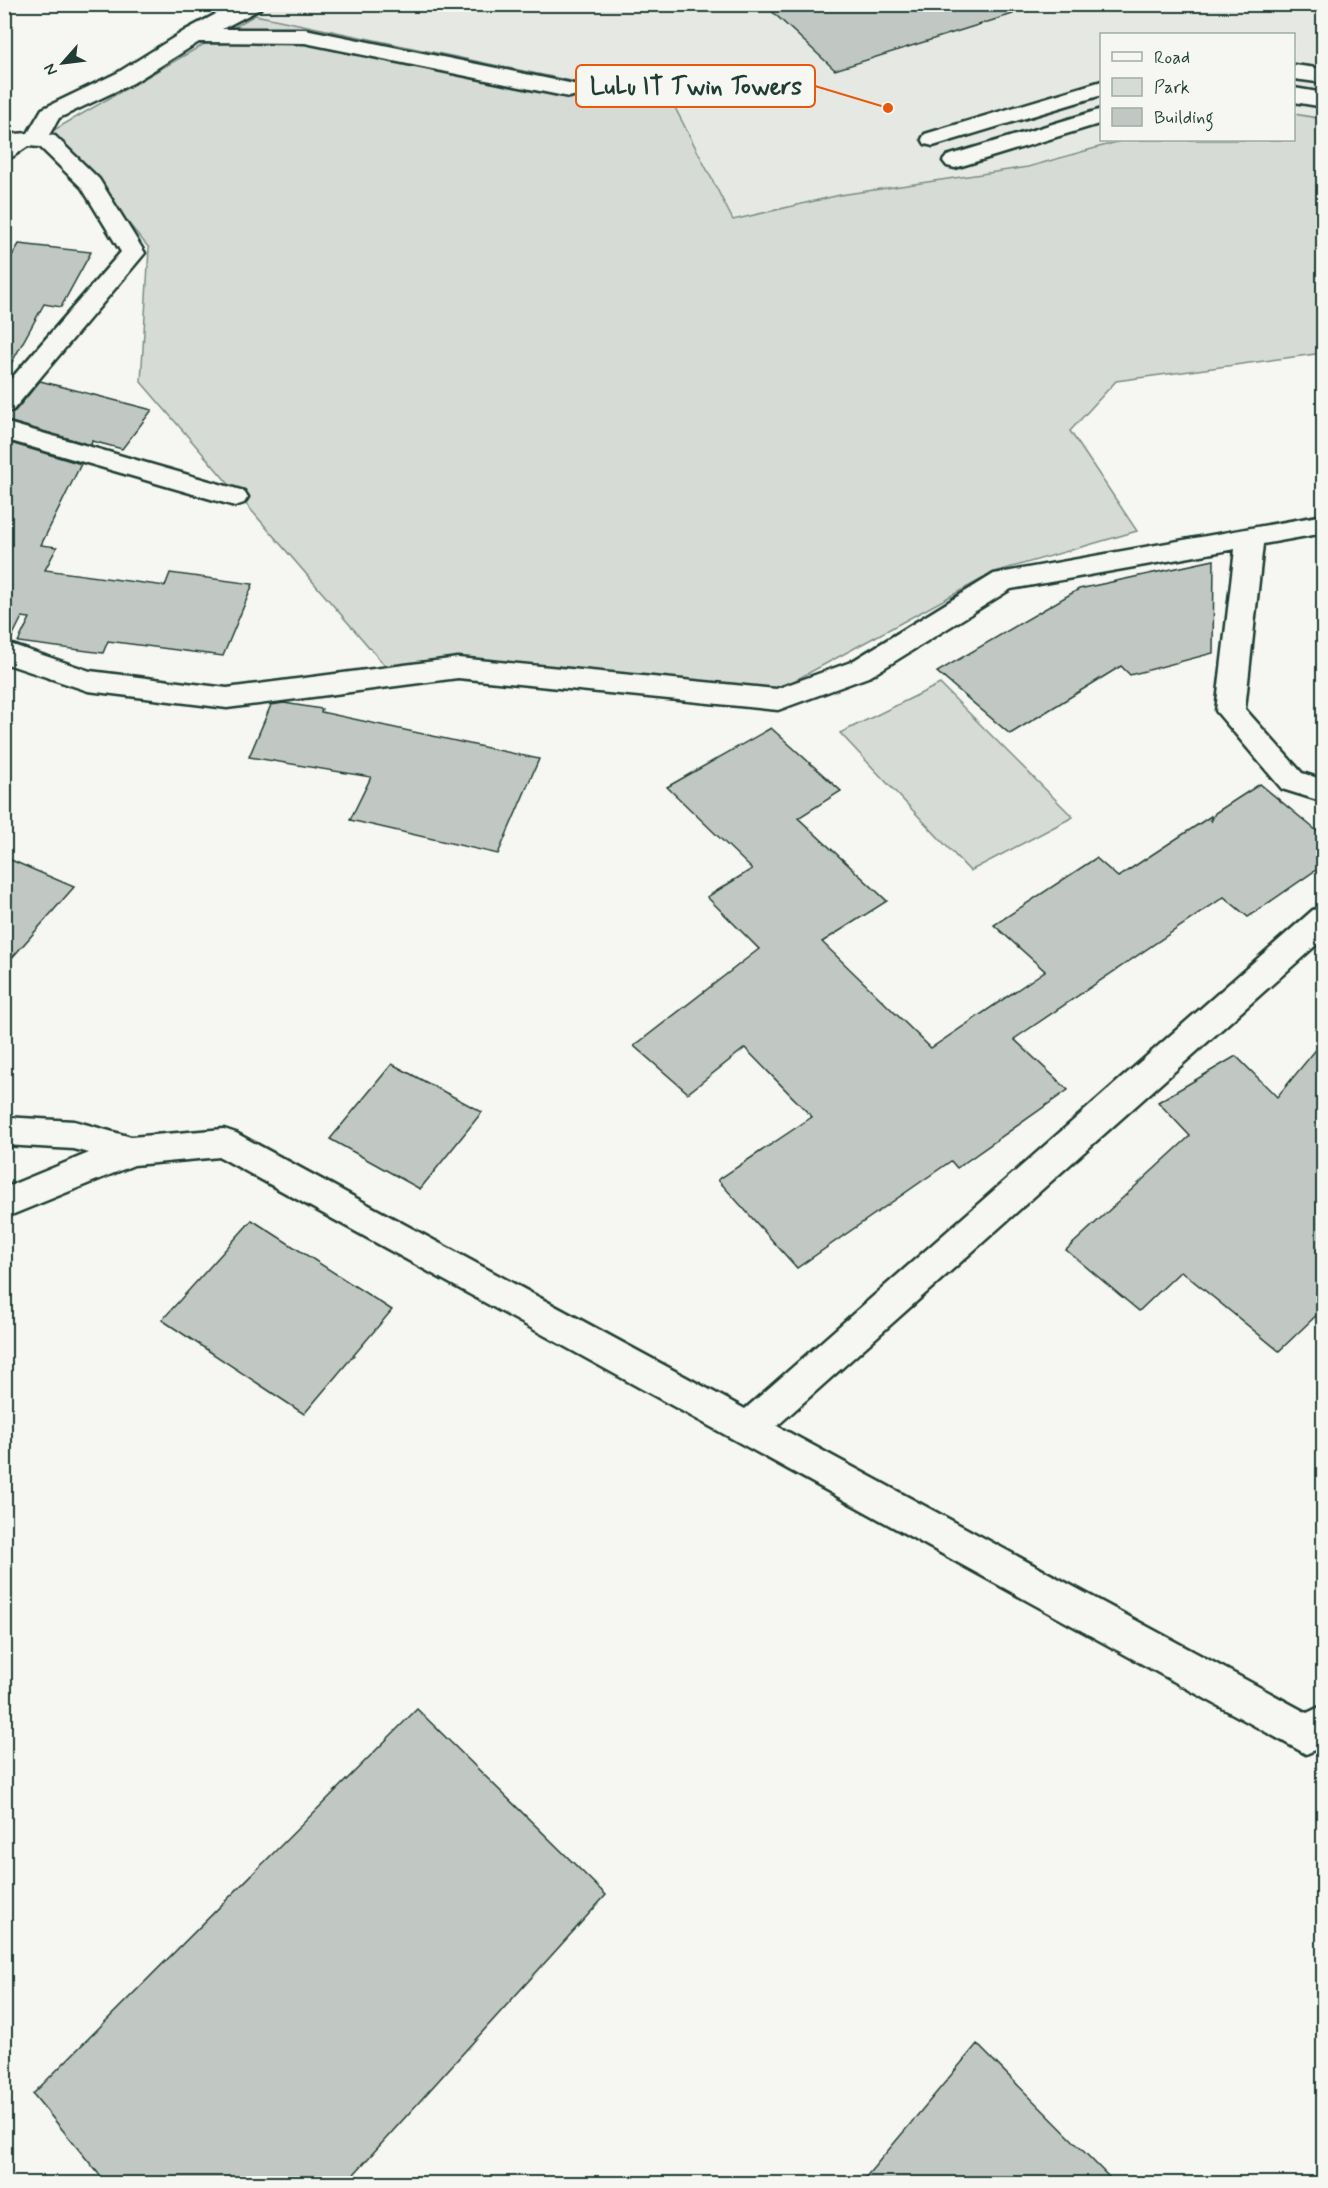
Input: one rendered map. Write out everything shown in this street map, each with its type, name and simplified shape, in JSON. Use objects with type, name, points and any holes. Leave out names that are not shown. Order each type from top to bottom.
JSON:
[{"type":"street","points":[[35,140],[51,114],[125,78],[194,35],[252,4]]},
{"type":"street","points":[[194,35],[305,36],[569,90]]},
{"type":"street","points":[[1295,72],[1323,76]]},
{"type":"street","points":[[933,139],[1100,88]]},
{"type":"street","points":[[1295,95],[1323,100]]},
{"type":"street","points":[[955,161],[1100,117]]},
{"type":"street","points":[[4,152],[23,139],[46,141],[91,184],[133,254],[4,404]]},
{"type":"street","points":[[4,430],[235,498]]},
{"type":"street","points":[[4,652],[88,681],[227,698],[458,668],[778,700],[861,669],[1004,581],[1323,524]]},
{"type":"street","points":[[1250,537],[1230,711],[1292,781],[1323,790]]},
{"type":"street","points":[[748,1429],[1323,919]]},
{"type":"street","points":[[4,1131],[74,1135],[131,1151]]},
{"type":"street","points":[[4,1204],[131,1151],[224,1143],[1306,1734],[1323,1725]]},
{"type":"shaded area","points":[[276,4],[1323,5],[1323,119],[1295,114],[1295,33],[1100,33],[1100,141],[1120,141],[1028,167],[840,195],[733,220],[672,102],[255,15]]},
{"type":"green space","points":[[255,15],[672,102],[733,220],[840,195],[1028,167],[1120,141],[1295,141],[1295,114],[1323,119],[1323,353],[1116,381],[1070,431],[1137,531],[995,572],[781,688],[387,668],[141,382],[149,248],[52,131]]},
{"type":"green space","points":[[940,684],[1073,817],[970,871],[840,733]]},
{"type":"building","points":[[764,4],[1012,4],[1013,14],[835,70]]},
{"type":"building","points":[[19,244],[91,252],[61,307],[44,304],[6,373],[12,374],[4,383],[4,269]]},
{"type":"building","points":[[40,381],[152,410],[122,449],[92,441],[91,445],[4,420],[4,414],[15,411]]},
{"type":"building","points":[[4,441],[81,464],[41,545],[57,547],[45,570],[165,586],[170,573],[253,584],[223,656],[108,641],[103,653],[18,642],[30,618],[22,617],[10,641],[4,640]]},
{"type":"building","points":[[1214,560],[1213,653],[1130,675],[1121,666],[1010,734],[937,672],[1079,589]]},
{"type":"building","points":[[284,703],[322,709],[321,712],[539,759],[498,854],[350,820],[371,777],[249,757],[271,705]]},
{"type":"building","points":[[771,728],[841,791],[798,818],[887,901],[822,942],[931,1048],[1045,971],[994,925],[1096,858],[1118,877],[1211,816],[1211,822],[1215,813],[1260,784],[1323,836],[1323,865],[1248,917],[1224,897],[1014,1039],[1068,1090],[957,1168],[951,1161],[797,1268],[718,1180],[812,1117],[745,1048],[688,1093],[634,1046],[759,949],[707,897],[752,869],[667,787]]},
{"type":"building","points":[[4,857],[74,887],[4,967]]},
{"type":"building","points":[[1323,1041],[1323,1309],[1279,1351],[1181,1271],[1139,1311],[1066,1250],[1190,1136],[1158,1102],[1236,1056],[1277,1097]]},
{"type":"building","points":[[392,1064],[482,1112],[420,1189],[330,1139]]},
{"type":"building","points":[[252,1220],[392,1310],[304,1414],[162,1320]]},
{"type":"building","points":[[417,1709],[606,1895],[345,2184],[107,2184],[33,2094]]},
{"type":"building","points":[[977,2044],[1116,2184],[860,2184]]},
{"type":"place","name":"LuLu IT Twin Towers","points":[[888,108]]}]
